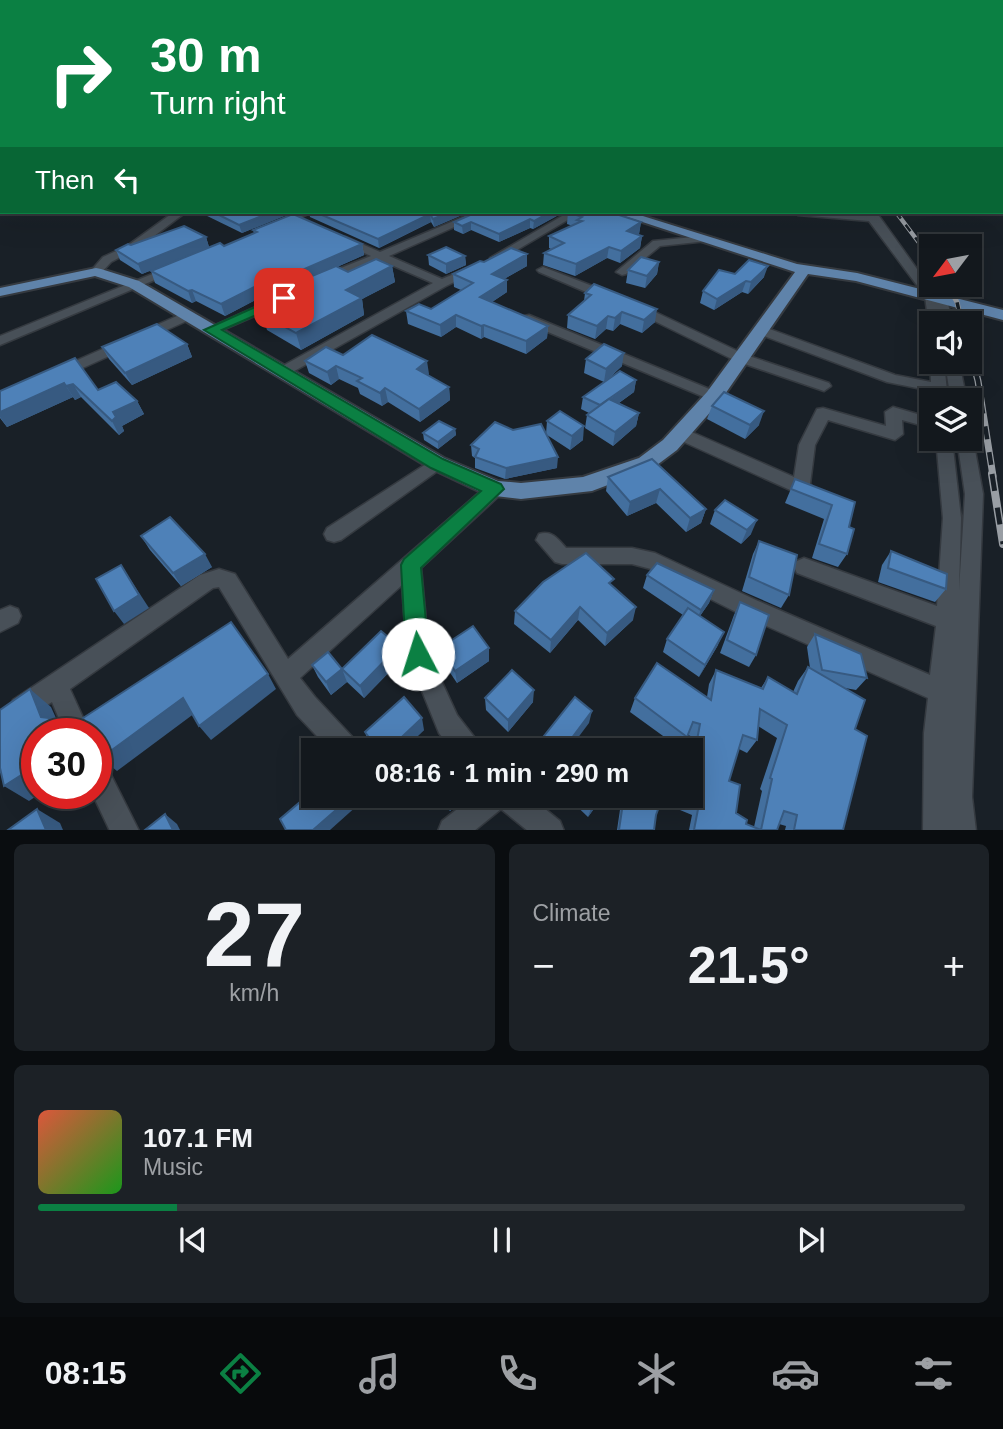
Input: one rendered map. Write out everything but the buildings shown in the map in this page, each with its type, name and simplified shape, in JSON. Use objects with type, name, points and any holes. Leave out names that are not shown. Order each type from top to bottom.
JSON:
[{"type":"main road","points":[[624,214],[804,270],[846,274],[919,292]]},
{"type":"main road","points":[[0,292],[96,272],[134,284],[437,463],[495,489],[522,491],[584,485],[646,463],[681,434],[714,396],[804,270]]},
{"type":"main road","points":[[941,298],[1003,315]]},
{"type":"street","points":[[96,272],[105,259],[132,248],[163,222],[177,214]]},
{"type":"street","points":[[273,226],[303,214]]},
{"type":"street","points":[[211,330],[478,214]]},
{"type":"street","points":[[284,371],[442,283],[505,254],[573,214]]},
{"type":"street","points":[[847,214],[871,215],[919,275]]},
{"type":"street","points":[[295,217],[313,225]]},
{"type":"street","points":[[335,235],[442,283]]},
{"type":"street","points":[[622,272],[657,243],[703,239]]},
{"type":"street","points":[[0,341],[180,265]]},
{"type":"street","points":[[543,270],[659,316],[741,358],[824,386]]},
{"type":"street","points":[[521,315],[714,396]]},
{"type":"street","points":[[50,378],[186,316]]},
{"type":"street","points":[[761,330],[921,388]]},
{"type":"street","points":[[801,488],[807,445],[823,413],[895,434],[892,412],[919,420]]},
{"type":"street","points":[[681,434],[825,497]]},
{"type":"street","points":[[937,830],[936,733],[947,620],[952,518],[945,451]]},
{"type":"street","points":[[962,830],[959,797],[974,494],[967,451]]},
{"type":"street","points":[[334,534],[437,463]]},
{"type":"street","points":[[285,676],[495,489]]},
{"type":"street","points":[[546,540],[562,556],[632,556],[655,561],[741,604],[940,691]]},
{"type":"street","points":[[411,565],[418,654],[448,724],[459,738]]},
{"type":"street","points":[[804,567],[947,620]]},
{"type":"street","points":[[2,724],[207,581],[219,578],[229,580],[285,676],[306,706],[336,738]]},
{"type":"street","points":[[56,685],[71,718]]},
{"type":"street","points":[[112,805],[125,830]]},
{"type":"street","points":[[453,830],[481,808]]},
{"type":"street","points":[[522,808],[549,830]]},
{"type":"railway","points":[[898,214],[919,243]]},
{"type":"railway","points":[[955,298],[959,311]]},
{"type":"railway","points":[[976,374],[993,476]]},
{"type":"railway","points":[[992,474],[1003,544]]},
{"type":"route","points":[[284,298],[211,330],[437,463],[495,489],[411,565],[418,654]]}]
